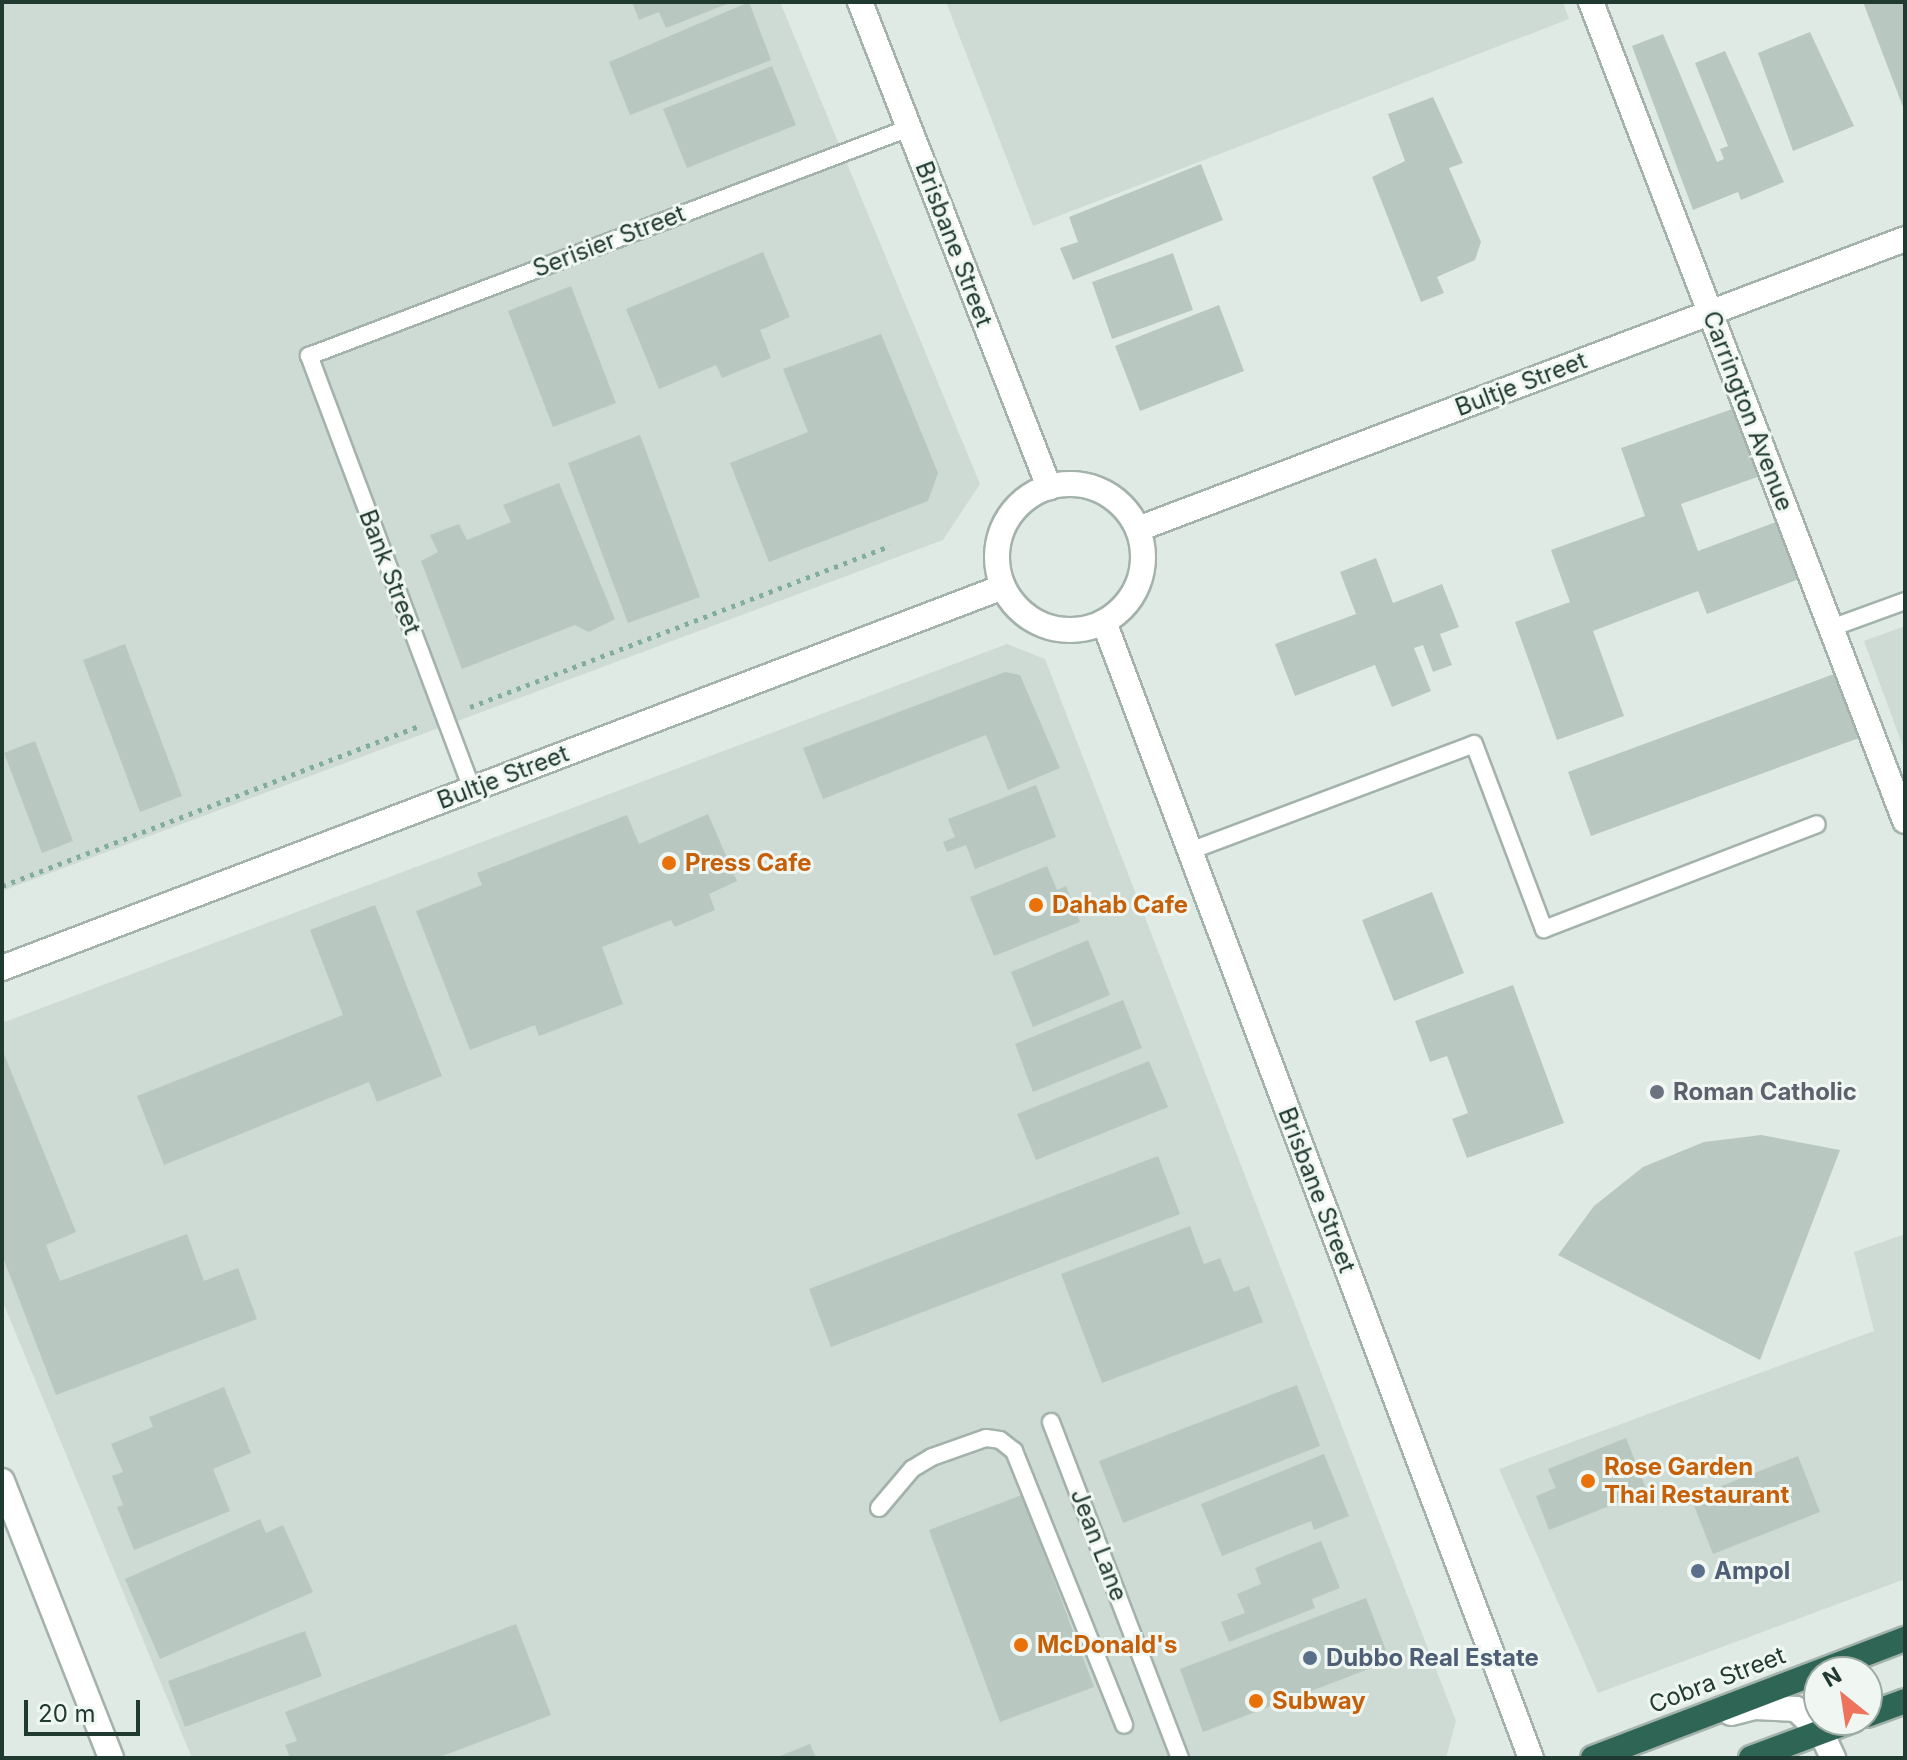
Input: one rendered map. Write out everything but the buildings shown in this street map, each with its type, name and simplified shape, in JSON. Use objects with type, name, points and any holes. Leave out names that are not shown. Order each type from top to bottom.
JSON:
[{"type":"highway","name":"Cobra Street","points":[[1593,1758],[1905,1639]]},
{"type":"highway","points":[[1883,1709],[1905,1701]]},
{"type":"highway","points":[[1751,1758],[1810,1736]]},
{"type":"street","name":"Brisbane Street","points":[[860,2],[1049,487]]},
{"type":"street","name":"Carrington Avenue","points":[[1591,2],[1905,821]]},
{"type":"street","name":"Bultje Street","points":[[1138,529],[1905,239]]},
{"type":"street","points":[[1049,487],[1091,487],[1127,510],[1138,529],[1142,572],[1121,609],[1104,622],[1057,629],[1016,607],[1003,587],[997,563],[999,538],[1027,498],[1049,487]]},
{"type":"street","name":"Bultje Street","points":[[2,968],[1003,587]]},
{"type":"street","name":"Brisbane Street","points":[[1104,622],[1531,1758]]},
{"type":"street","points":[[2,1481],[111,1758]]},
{"type":"street","points":[[1659,1732],[1755,1707],[1779,1706],[1796,1709],[1803,1715]]},
{"type":"street","points":[[1823,1736],[1833,1758]]},
{"type":"lane","name":"Serisier Street","points":[[309,356],[909,128]]},
{"type":"lane","name":"Bank Street","points":[[309,356],[472,789]]},
{"type":"lane","points":[[1831,628],[1905,601]]},
{"type":"lane","points":[[1190,851],[1474,744],[1544,929],[1817,824]]},
{"type":"lane","name":"Jean Lane","points":[[1051,1422],[1180,1758]]},
{"type":"lane","points":[[879,1508],[912,1469],[932,1457],[986,1438],[1000,1440],[1014,1451],[1124,1725]]},
{"type":"shaded area","points":[[2,2],[780,2],[980,484],[943,540],[2,891]]},
{"type":"shaded area","points":[[946,2],[1563,2],[1569,19],[1033,226]]},
{"type":"shaded area","points":[[1905,626],[1905,752],[1864,641]]},
{"type":"shaded area","points":[[1007,644],[1045,659],[1456,1721],[1446,1758],[192,1758],[2,1300],[2,1023]]},
{"type":"shaded area","points":[[1905,1234],[1905,1579],[1598,1693],[1499,1469],[1874,1331],[1854,1252]]},
{"type":"place","name":"Press Cafe","points":[[669,863]]},
{"type":"place","name":"Dahab Cafe","points":[[1036,905]]},
{"type":"place","name":"Roman Catholic","points":[[1657,1092]]},
{"type":"place","name":"Rose Garden Thai Restaurant","points":[[1588,1481]]},
{"type":"place","name":"Ampol","points":[[1698,1571]]},
{"type":"place","name":"McDonald's","points":[[1021,1645]]},
{"type":"place","name":"Dubbo Real Estate","points":[[1310,1658]]},
{"type":"place","name":"Subway","points":[[1256,1701]]}]
